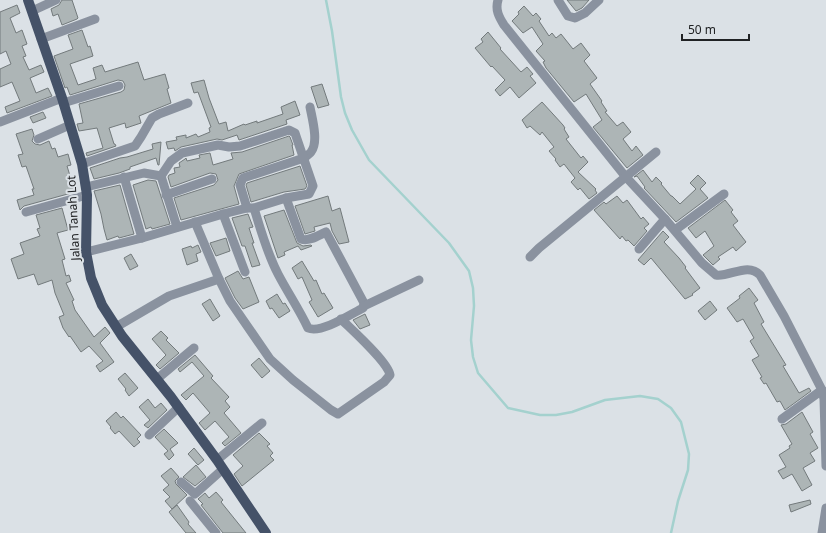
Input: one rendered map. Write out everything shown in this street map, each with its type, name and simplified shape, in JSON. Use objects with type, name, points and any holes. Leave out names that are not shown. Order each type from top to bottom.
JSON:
[{"type":"main road","name":"Jalan Tanah Lot","points":[[28,0],[82,164],[87,191],[86,252],[91,278],[102,304],[116,328],[179,407],[266,533]]},
{"type":"street","points":[[32,11],[56,0]]},
{"type":"street","points":[[498,0],[496,7],[504,26],[625,176],[675,230],[702,263],[716,275],[724,275],[740,270],[757,272],[760,275],[784,316],[822,390],[824,399],[826,466]]},
{"type":"street","points":[[558,0],[568,16],[575,18],[585,13],[599,0]]},
{"type":"street","points":[[41,39],[96,19]]},
{"type":"street","points":[[0,122],[62,100],[119,86]]},
{"type":"street","points":[[82,164],[135,146],[152,118],[188,103]]},
{"type":"street","points":[[310,107],[315,136],[312,152],[304,158],[243,178],[240,185],[278,275],[300,310],[308,328],[314,330],[327,327],[363,308],[364,306],[419,280]]},
{"type":"street","points":[[38,139],[70,125]]},
{"type":"street","points":[[86,252],[142,238],[223,214],[286,198],[309,194],[313,186],[295,133],[289,130],[240,146],[229,147],[218,145],[182,153],[171,161],[161,176],[177,227]]},
{"type":"street","points":[[530,258],[539,248],[656,152]]},
{"type":"street","points":[[26,212],[124,177],[144,172],[161,176]]},
{"type":"street","points":[[124,177],[142,238]]},
{"type":"street","points":[[166,195],[212,179]]},
{"type":"street","points":[[675,230],[724,194]]},
{"type":"street","points":[[286,198],[301,239],[310,239],[326,232],[364,306]]},
{"type":"street","points":[[223,214],[245,272]]},
{"type":"street","points":[[640,249],[665,219]]},
{"type":"street","points":[[195,222],[230,301],[270,359],[292,380],[338,414],[384,382],[390,375],[389,371],[379,358],[341,319]]},
{"type":"street","points":[[116,328],[169,296],[219,279]]},
{"type":"street","points":[[157,379],[194,348]]},
{"type":"street","points":[[782,419],[822,390]]},
{"type":"street","points":[[149,435],[179,407]]},
{"type":"street","points":[[181,482],[196,494],[220,465],[262,423]]},
{"type":"street","points":[[190,501],[216,533]]},
{"type":"street","points":[[822,533],[826,508]]},
{"type":"building","points":[[62,0],[72,0],[78,18],[62,25],[58,14],[53,16],[51,9],[59,5]]},
{"type":"building","points":[[567,0],[589,0],[582,8],[576,11]]},
{"type":"building","points":[[17,5],[20,13],[10,18],[16,33],[22,30],[27,44],[22,46],[26,56],[23,57],[29,70],[41,65],[44,72],[30,78],[36,93],[48,88],[52,96],[7,113],[5,107],[20,101],[12,82],[0,87],[0,69],[11,64],[6,51],[0,54],[0,12]]},
{"type":"building","points":[[524,6],[533,16],[536,13],[541,19],[539,21],[549,36],[552,33],[556,38],[561,34],[573,49],[581,43],[590,55],[584,61],[597,78],[590,84],[602,101],[601,102],[607,111],[605,112],[617,126],[623,122],[631,132],[623,139],[632,151],[636,146],[643,155],[627,168],[593,127],[602,120],[586,94],[574,102],[546,68],[543,62],[545,61],[536,51],[543,44],[532,27],[523,33],[512,21]]},
{"type":"building","points":[[82,30],[93,56],[70,64],[78,85],[96,79],[93,68],[102,65],[105,72],[138,62],[144,80],[165,74],[171,103],[139,116],[141,123],[126,128],[125,123],[109,128],[116,146],[87,156],[86,153],[103,148],[97,128],[79,131],[77,124],[83,123],[79,104],[121,92],[124,90],[125,85],[123,81],[118,80],[70,95],[67,87],[65,88],[54,56],[73,49],[68,35]]},
{"type":"building","points":[[488,32],[501,48],[500,49],[521,72],[527,67],[533,74],[530,76],[536,83],[519,98],[510,87],[500,96],[495,90],[505,80],[492,66],[491,67],[475,48],[483,42],[481,39]]},
{"type":"building","points":[[204,80],[219,124],[226,122],[228,131],[244,124],[257,121],[257,123],[283,114],[281,107],[295,101],[300,115],[286,120],[287,124],[239,140],[237,135],[222,140],[217,139],[181,147],[175,151],[174,148],[168,149],[166,142],[177,140],[176,137],[186,135],[186,138],[196,134],[198,137],[210,132],[209,128],[211,127],[198,92],[194,93],[191,83]]},
{"type":"building","points":[[322,84],[329,105],[318,108],[311,87]]},
{"type":"building","points":[[542,102],[565,128],[564,129],[569,137],[566,139],[581,158],[583,156],[588,162],[578,172],[596,189],[595,190],[597,193],[589,199],[580,188],[578,190],[571,182],[575,178],[564,164],[560,167],[555,160],[556,159],[549,151],[554,147],[542,132],[540,135],[530,126],[527,128],[522,120]]},
{"type":"building","points":[[43,112],[46,118],[33,123],[30,117]]},
{"type":"building","points":[[32,129],[34,135],[32,141],[35,144],[40,145],[49,141],[52,149],[55,148],[58,157],[68,154],[71,165],[67,166],[75,192],[24,206],[20,210],[17,200],[34,195],[32,189],[34,189],[26,166],[22,167],[18,155],[23,154],[16,134]]},
{"type":"building","points":[[289,136],[293,145],[294,155],[239,174],[234,186],[239,204],[181,220],[174,198],[214,185],[218,180],[216,174],[210,173],[171,187],[168,177],[169,175],[175,173],[174,168],[180,167],[179,163],[186,158],[187,161],[200,158],[199,155],[210,153],[213,165],[233,159],[231,153],[242,152]]},
{"type":"building","points":[[161,142],[159,165],[156,158],[130,167],[130,169],[119,173],[94,179],[90,168],[153,149],[152,144]]},
{"type":"building","points":[[300,166],[307,186],[305,189],[284,192],[251,202],[246,185],[247,183]]},
{"type":"building","points":[[643,170],[652,182],[656,177],[671,196],[680,204],[696,189],[690,183],[698,175],[706,183],[700,189],[708,198],[676,222],[644,188],[645,187],[637,176],[634,177]]},
{"type":"building","points":[[148,180],[156,181],[170,224],[152,229],[151,227],[146,229],[133,185]]},
{"type":"building","points":[[120,185],[134,234],[119,238],[118,236],[107,240],[94,191]]},
{"type":"building","points":[[328,196],[332,211],[340,208],[349,242],[339,244],[332,231],[330,223],[314,227],[315,231],[305,234],[295,206]]},
{"type":"building","points":[[617,196],[623,203],[627,200],[641,219],[643,217],[649,224],[644,228],[647,231],[634,246],[628,240],[626,241],[622,236],[620,239],[594,210],[604,202],[606,204]]},
{"type":"building","points":[[725,200],[733,210],[731,212],[738,221],[733,225],[746,242],[736,251],[733,247],[718,257],[720,259],[713,265],[703,255],[714,246],[705,231],[696,238],[688,228]]},
{"type":"building","points":[[62,208],[68,230],[57,233],[65,259],[62,260],[66,276],[69,275],[71,281],[66,283],[74,300],[72,301],[75,310],[94,337],[105,327],[110,333],[100,343],[114,362],[100,372],[96,366],[103,361],[89,346],[81,352],[63,328],[59,317],[64,315],[55,293],[52,280],[38,285],[34,274],[18,279],[11,259],[24,254],[20,243],[40,236],[37,229],[40,228],[36,215]]},
{"type":"building","points":[[284,210],[297,243],[303,246],[312,246],[301,250],[298,246],[284,252],[285,255],[278,258],[264,216]]},
{"type":"building","points":[[248,214],[253,227],[249,228],[254,243],[252,243],[260,265],[252,267],[245,246],[242,246],[232,218]]},
{"type":"building","points":[[663,231],[669,237],[664,242],[679,258],[700,288],[692,294],[693,295],[685,299],[651,258],[644,265],[638,260]]},
{"type":"building","points":[[226,238],[230,251],[216,256],[210,243]]},
{"type":"building","points":[[198,245],[201,252],[196,254],[198,261],[187,265],[182,249],[191,246],[192,248]]},
{"type":"building","points":[[131,254],[138,266],[130,270],[124,258]]},
{"type":"building","points":[[302,261],[314,281],[316,280],[322,294],[324,293],[333,308],[318,317],[309,302],[312,300],[302,277],[298,279],[292,268]]},
{"type":"building","points":[[238,271],[243,279],[249,277],[259,302],[243,309],[235,298],[225,278]]},
{"type":"building","points":[[749,288],[758,300],[754,303],[764,322],[761,324],[786,365],[783,366],[799,393],[809,388],[811,391],[785,410],[780,401],[777,402],[766,383],[764,384],[760,378],[762,377],[752,360],[759,356],[750,341],[754,338],[743,319],[737,322],[727,308],[740,298],[739,296]]},
{"type":"building","points":[[277,294],[283,304],[285,303],[290,311],[279,318],[272,308],[270,309],[266,301]]},
{"type":"building","points":[[210,299],[220,316],[213,321],[202,304]]},
{"type":"building","points":[[710,301],[717,310],[705,320],[698,311]]},
{"type":"building","points":[[365,314],[370,325],[360,329],[353,320]]},
{"type":"building","points":[[161,331],[168,338],[166,340],[179,353],[160,369],[156,365],[166,355],[152,339]]},
{"type":"building","points":[[195,355],[213,376],[211,378],[229,397],[225,401],[230,407],[224,413],[241,433],[225,446],[222,443],[229,437],[215,421],[205,430],[199,423],[210,413],[193,393],[186,400],[181,395],[204,376],[192,362],[180,372],[178,369]]},
{"type":"building","points":[[259,358],[270,371],[262,378],[251,365]]},
{"type":"building","points":[[125,373],[138,388],[129,396],[125,390],[126,389],[118,379]]},
{"type":"building","points":[[148,399],[155,408],[161,403],[167,410],[148,428],[144,425],[150,420],[139,407]]},
{"type":"building","points":[[116,412],[121,418],[123,416],[141,435],[137,439],[140,442],[134,447],[119,431],[115,434],[106,421]]},
{"type":"building","points":[[802,412],[813,432],[810,434],[818,448],[810,453],[815,461],[803,468],[812,485],[802,491],[792,474],[783,479],[778,471],[786,467],[779,455],[790,448],[789,446],[792,444],[781,425],[786,424]]},
{"type":"building","points":[[164,429],[178,443],[170,449],[174,455],[169,460],[164,454],[168,451],[155,437]]},
{"type":"building","points":[[259,433],[270,444],[267,446],[273,453],[270,456],[274,460],[242,486],[234,474],[243,466],[233,455]]},
{"type":"building","points":[[194,448],[204,460],[198,465],[188,454]]},
{"type":"building","points":[[196,465],[206,477],[195,486],[183,477]]},
{"type":"building","points":[[171,468],[179,477],[175,481],[176,484],[187,495],[172,509],[165,501],[170,497],[163,490],[169,485],[161,476]]},
{"type":"building","points":[[216,492],[223,500],[221,502],[246,533],[223,533],[201,505],[203,504],[198,499],[205,493],[209,498]]},
{"type":"building","points":[[810,500],[811,504],[791,512],[789,505]]},
{"type":"building","points":[[177,505],[189,522],[188,524],[196,533],[186,533],[169,512]]},
{"type":"waterway","points":[[326,0],[341,97],[345,113],[352,130],[369,160],[449,243],[469,271],[473,288],[474,306],[471,340],[473,357],[478,373],[508,408],[540,415],[556,415],[572,412],[605,400],[640,396],[658,399],[671,408],[681,422],[689,454],[688,470],[678,501],[671,533]]}]
